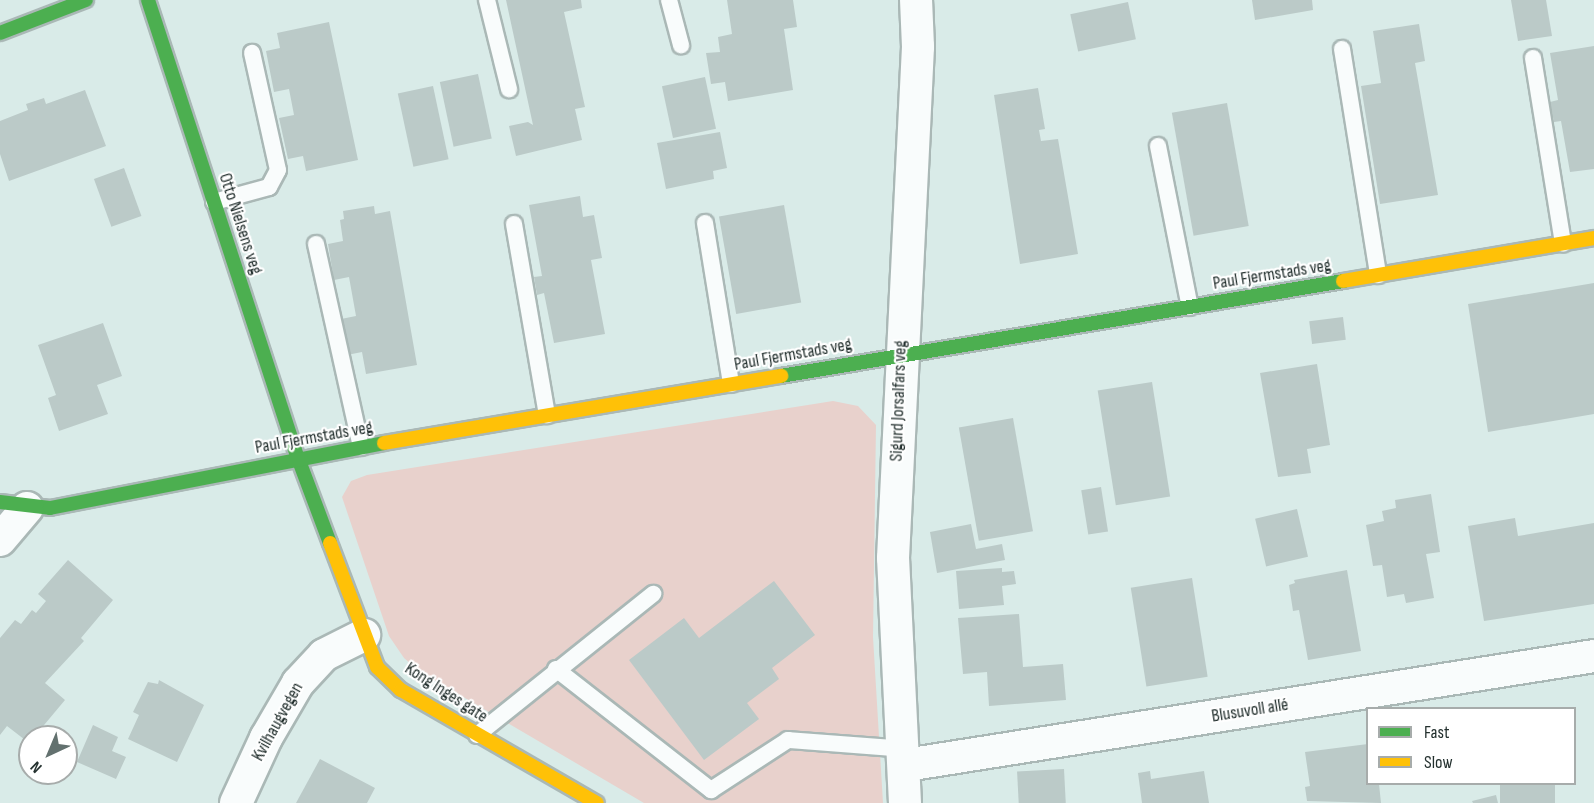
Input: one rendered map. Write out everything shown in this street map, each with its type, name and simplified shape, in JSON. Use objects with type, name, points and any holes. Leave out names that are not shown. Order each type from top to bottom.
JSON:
[{"type":"street","points":[[0,33],[86,0]]},
{"type":"street","name":"Otto Nielsens veg","points":[[148,0],[298,458]]},
{"type":"street","name":"Sigurd Jorsalfars veg","points":[[905,803],[906,757],[893,558],[901,354],[918,47],[916,0]]},
{"type":"street","name":"Paul Fjermstads veg","points":[[13,505],[50,508],[298,458],[1594,238]]},
{"type":"street","name":"Kong Inges gate","points":[[298,458],[377,667],[401,690],[597,803]]},
{"type":"street","points":[[0,540],[13,505]]},
{"type":"street","name":"Kvilhaugvegen","points":[[236,803],[266,738],[298,683],[324,655],[364,635]]},
{"type":"street","name":"Blusuvoll allé","points":[[906,757],[1594,656]]},
{"type":"lane","points":[[487,0],[509,89]]},
{"type":"lane","points":[[669,0],[681,45]]},
{"type":"lane","points":[[1342,49],[1378,275]]},
{"type":"lane","points":[[214,202],[269,187],[278,170],[252,53]]},
{"type":"lane","points":[[1533,58],[1563,244]]},
{"type":"lane","points":[[1158,146],[1190,307]]},
{"type":"lane","points":[[705,223],[731,384]]},
{"type":"lane","points":[[514,224],[547,416]]},
{"type":"lane","points":[[316,244],[361,447]]},
{"type":"lane","points":[[477,735],[556,669],[653,594]]},
{"type":"lane","points":[[556,669],[710,797],[788,740],[906,757]]},
{"type":"shaded area","points":[[833,401],[858,406],[876,425],[873,637],[883,803],[644,803],[419,671],[404,658],[389,636],[342,497],[351,481],[367,475]]},
{"type":"building","points":[[506,0],[581,0],[582,8],[564,12],[585,107],[575,109],[582,140],[516,156],[509,126],[528,122],[533,125]]},
{"type":"building","points":[[727,0],[793,0],[797,27],[784,29],[793,90],[728,101],[725,82],[711,84],[706,53],[720,52],[718,37],[732,34]]},
{"type":"building","points":[[1252,0],[1312,0],[1313,10],[1255,20]]},
{"type":"building","points":[[1511,0],[1546,0],[1552,36],[1518,41]]},
{"type":"building","points":[[1128,2],[1136,39],[1078,51],[1070,14]]},
{"type":"building","points":[[329,22],[358,160],[306,171],[303,156],[288,159],[279,118],[294,115],[289,89],[274,92],[266,51],[280,48],[277,33]]},
{"type":"building","points":[[1419,24],[1425,61],[1415,63],[1438,195],[1380,204],[1361,86],[1381,83],[1373,31]]},
{"type":"building","points":[[1594,46],[1594,169],[1570,172],[1561,121],[1554,122],[1550,102],[1558,100],[1550,53]]},
{"type":"building","points":[[478,74],[492,139],[454,147],[440,82]]},
{"type":"building","points":[[705,77],[716,129],[673,138],[662,86]]},
{"type":"building","points":[[433,86],[449,159],[413,167],[398,93]]},
{"type":"building","points":[[1038,88],[1045,129],[1039,130],[1041,141],[1058,139],[1078,254],[1020,264],[994,95]]},
{"type":"building","points":[[85,90],[106,146],[9,181],[0,154],[0,121],[28,110],[26,104],[44,98],[46,104]]},
{"type":"building","points":[[1227,103],[1249,226],[1194,236],[1172,113]]},
{"type":"building","points":[[720,132],[727,168],[713,171],[714,179],[666,189],[657,143]]},
{"type":"building","points":[[124,168],[141,216],[111,227],[94,179]]},
{"type":"building","points":[[580,196],[583,217],[594,215],[602,258],[591,260],[605,334],[554,343],[544,293],[537,295],[534,277],[542,276],[529,205]]},
{"type":"building","points":[[784,205],[801,302],[736,314],[719,216]]},
{"type":"building","points":[[374,206],[375,214],[390,211],[417,365],[366,374],[362,352],[347,355],[341,319],[356,316],[349,277],[334,280],[328,244],[343,241],[340,220],[344,219],[343,211]]},
{"type":"building","points":[[1594,283],[1594,414],[1488,432],[1468,304]]},
{"type":"building","points":[[1343,317],[1346,340],[1312,344],[1309,321]]},
{"type":"building","points":[[103,323],[122,376],[97,385],[108,414],[59,431],[48,398],[56,395],[38,345]]},
{"type":"building","points":[[1317,364],[1330,445],[1307,449],[1311,473],[1278,477],[1260,373]]},
{"type":"building","points":[[1152,382],[1170,497],[1116,505],[1098,391]]},
{"type":"building","points":[[1013,418],[1033,531],[979,541],[959,428]]},
{"type":"building","points":[[1101,487],[1108,531],[1088,535],[1081,490]]},
{"type":"building","points":[[1431,494],[1440,552],[1426,554],[1434,598],[1406,603],[1404,594],[1387,597],[1382,565],[1373,566],[1366,525],[1384,521],[1382,511],[1396,508],[1395,500]]},
{"type":"building","points":[[1297,509],[1308,557],[1266,566],[1255,519]]},
{"type":"building","points":[[1515,518],[1518,536],[1594,523],[1594,604],[1484,621],[1468,526]]},
{"type":"building","points":[[971,524],[976,549],[1002,544],[1005,560],[937,573],[930,532]]},
{"type":"building","points":[[68,560],[113,600],[81,638],[84,641],[45,683],[65,700],[44,725],[18,725],[18,734],[7,726],[0,735],[0,638],[15,620],[21,624],[32,610],[36,613],[46,601],[38,594]]},
{"type":"building","points":[[1002,568],[1002,572],[1014,571],[1016,584],[1002,586],[1004,605],[959,609],[956,571]]},
{"type":"building","points":[[1347,570],[1361,651],[1308,660],[1299,610],[1293,611],[1289,585],[1295,583],[1294,580]]},
{"type":"building","points":[[1192,578],[1208,677],[1146,686],[1131,588]]},
{"type":"building","points":[[774,581],[815,635],[772,668],[779,679],[747,703],[759,719],[704,760],[629,660],[684,618],[699,638]]},
{"type":"building","points":[[1019,614],[1023,667],[1063,664],[1066,700],[989,706],[987,672],[963,674],[958,618]]},
{"type":"building","points":[[159,680],[204,705],[177,762],[128,739],[139,715],[133,712],[148,682],[158,684]]},
{"type":"building","points":[[93,725],[118,737],[112,751],[126,757],[116,779],[78,762]]},
{"type":"building","points":[[1366,744],[1366,785],[1379,785],[1381,803],[1307,801],[1305,787],[1310,786],[1305,752]]},
{"type":"building","points":[[320,759],[375,788],[367,803],[296,803]]},
{"type":"building","points":[[1064,769],[1066,803],[1019,803],[1017,771]]},
{"type":"building","points":[[1150,771],[1151,779],[1204,771],[1209,803],[1142,803],[1138,773]]},
{"type":"building","points":[[1500,785],[1555,785],[1555,803],[1500,803]]},
{"type":"building","points":[[1496,795],[1498,803],[1473,803],[1472,801]]},
{"type":"traffic: fast","points":[[0,33],[86,0]]},
{"type":"traffic: fast","points":[[148,0],[298,458],[330,543]]},
{"type":"traffic: fast","points":[[781,376],[1343,281]]},
{"type":"traffic: fast","points":[[0,502],[50,508],[384,443]]},
{"type":"traffic: slow","points":[[1343,281],[1594,238]]},
{"type":"traffic: slow","points":[[384,443],[781,376]]},
{"type":"traffic: slow","points":[[330,543],[377,667],[401,690],[597,803]]}]
